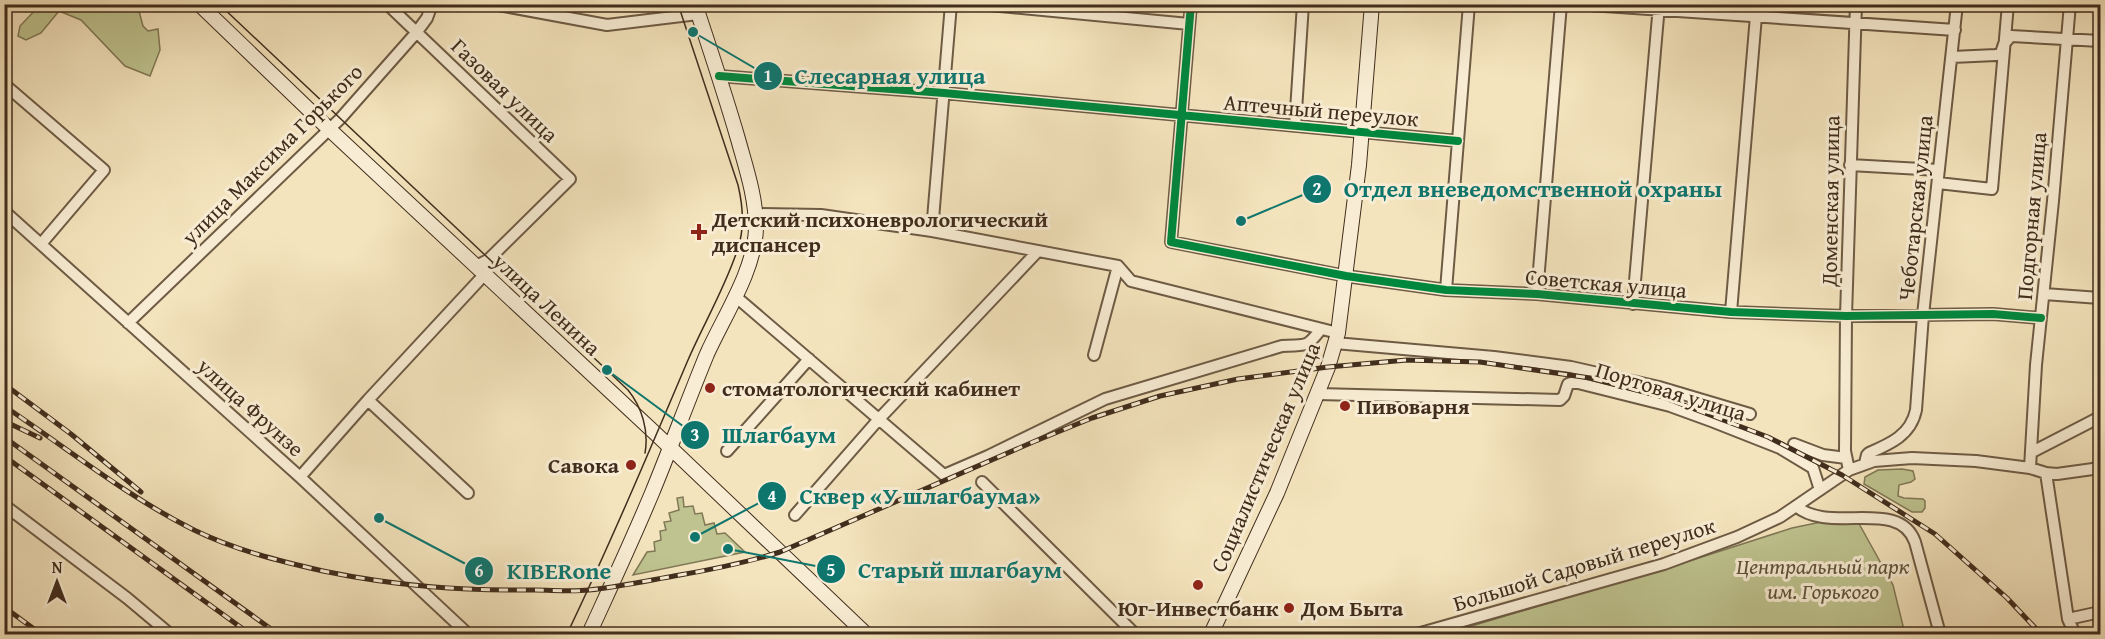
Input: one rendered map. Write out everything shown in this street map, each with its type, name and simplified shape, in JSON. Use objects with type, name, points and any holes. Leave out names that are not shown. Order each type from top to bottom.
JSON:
[{"type":"main road","name":"улица Ленина","points":[[199,4],[866,634]]},
{"type":"main road","name":"Социалистическая улица","points":[[1211,634],[1277,493],[1318,394],[1337,338],[1362,132],[1372,4]]},
{"type":"main road","points":[[589,634],[652,493],[681,416],[735,296],[754,244],[755,214],[746,167],[696,9]]},
{"type":"street","name":"Газовая улица","points":[[387,4],[570,179],[480,270]]},
{"type":"street","name":"улица Максима Горького","points":[[128,323],[344,116],[416,33],[427,18],[432,4]]},
{"type":"street","points":[[493,4],[608,25],[696,9]]},
{"type":"street","points":[[932,231],[951,4]]},
{"type":"street","points":[[979,4],[1189,24]]},
{"type":"street","points":[[1182,116],[1191,4]]},
{"type":"street","points":[[1294,126],[1303,4]]},
{"type":"street","points":[[1446,290],[1470,4]]},
{"type":"street","points":[[1537,294],[1562,4]]},
{"type":"street","points":[[1575,4],[1658,7],[1955,30]]},
{"type":"street","points":[[1731,312],[1757,4]]},
{"type":"street","name":"Доменская улица","points":[[1849,470],[1846,458],[1846,316],[1856,4]]},
{"type":"street","name":"Чеботарская улица","points":[[1865,463],[1866,455],[1901,436],[1915,415],[1923,315],[1958,4]]},
{"type":"street","points":[[1938,183],[1992,189],[2008,4]]},
{"type":"street","name":"Подгорная улица","points":[[2030,468],[2036,365],[2070,4]]},
{"type":"street","points":[[1633,304],[1658,7]]},
{"type":"street","points":[[1952,57],[1996,55],[2001,53],[2004,44],[2011,36],[2059,40],[2066,38],[2100,40]]},
{"type":"street","name":"Аптечный переулок","points":[[719,76],[944,93],[1458,141]]},
{"type":"street","points":[[4,84],[104,170],[41,244]]},
{"type":"street","name":"Советская улица","points":[[1182,116],[1171,242],[1346,276],[1446,290],[1537,294],[1731,312],[1846,316],[1993,314],[2041,318]]},
{"type":"street","points":[[1850,165],[1939,170]]},
{"type":"street","name":"улица Фрунзе","points":[[4,211],[300,477],[468,634]]},
{"type":"street","points":[[755,214],[821,215],[932,231],[1118,266],[1094,355]]},
{"type":"street","points":[[795,515],[879,419],[1038,251]]},
{"type":"street","name":"Портовая улица","points":[[1118,266],[1131,281],[1321,329],[1337,338],[1571,367],[1659,387],[1750,414]]},
{"type":"street","points":[[300,477],[480,270]]},
{"type":"street","points":[[2044,294],[2100,298]]},
{"type":"street","points":[[735,296],[944,475],[1105,399],[1282,346],[1306,346],[1321,329]]},
{"type":"street","points":[[727,451],[809,359]]},
{"type":"street","name":"Портовая улица","points":[[1318,394],[1560,400],[1568,384],[1574,382],[1670,406],[1780,448],[1813,468],[1820,490]]},
{"type":"street","points":[[368,400],[468,493]]},
{"type":"street","points":[[2031,452],[2100,417]]},
{"type":"street","points":[[1794,444],[1822,455],[1846,458]]},
{"type":"street","name":"Большой Садовый переулок","points":[[1417,634],[1664,564],[1737,537],[1764,525],[1849,470],[1865,463],[1912,458],[1976,461],[2057,474],[2100,468]]},
{"type":"street","points":[[2046,473],[2068,619],[2075,634]]},
{"type":"street","points":[[982,482],[1136,634]]},
{"type":"street","points":[[4,505],[128,598],[148,618],[170,634]]},
{"type":"street","points":[[1796,506],[1814,517],[1887,519],[1903,525],[1915,542],[1940,634]]},
{"type":"street","points":[[2068,619],[2100,612]]},
{"type":"green space","points":[[40,5],[127,5],[139,11],[143,26],[148,31],[158,29],[160,50],[150,76],[125,66],[81,20],[59,11],[41,33],[26,40],[18,36],[20,26]]},
{"type":"green space","points":[[1878,470],[1913,471],[1915,479],[1899,485],[1898,496],[1923,499],[1925,508],[1922,512],[1912,512],[1864,484],[1865,477]]},
{"type":"green space","points":[[683,497],[684,507],[693,506],[695,514],[702,513],[705,525],[714,523],[717,534],[725,533],[745,552],[633,575],[647,552],[655,551],[654,542],[661,540],[660,531],[666,530],[664,522],[671,521],[669,513],[679,510],[677,498]]},
{"type":"green space","name":"Центральный парк им. Горького","points":[[1857,520],[1893,585],[1905,634],[1445,634],[1792,528],[1821,522]]},
{"type":"tram line","points":[[219,4],[628,390],[643,420],[646,436],[645,453]]},
{"type":"tram line","points":[[567,634],[727,276],[742,232],[742,209],[738,185],[678,4]]},
{"type":"railway","points":[[4,406],[144,502],[194,530],[241,549],[323,571],[402,584],[481,590],[575,591],[701,571],[780,552],[1033,442],[1092,418],[1160,396],[1238,379],[1328,367],[1407,360],[1480,362],[1590,378],[1660,396],[1768,437],[1842,475],[1935,534],[2007,598],[2041,634]]},
{"type":"railway","points":[[4,384],[71,434],[141,492]]},
{"type":"railway","points":[[4,421],[40,438]]},
{"type":"railway","points":[[4,437],[278,634]]},
{"type":"railway","points":[[4,456],[250,634]]},
{"type":"railway","points":[[4,607],[41,634]]},
{"type":"cycle path","points":[[1191,4],[1171,242],[1346,276],[1446,290],[1537,294],[1731,312],[1846,316],[1993,314],[2041,318]]},
{"type":"cycle path","points":[[719,76],[944,93],[1458,141]]},
{"type":"place","name":"Слесарная улица","points":[[693,32]]},
{"type":"place","name":"Отдел вневедомственной охраны","points":[[1241,221]]},
{"type":"place","name":"Детский психоневрологический диспансер","points":[[699,232]]},
{"type":"place","name":"Шлагбаум","points":[[607,370]]},
{"type":"place","name":"стоматологический кабинет","points":[[710,388]]},
{"type":"place","name":"Пивоварня","points":[[1345,406]]},
{"type":"place","name":"Савока","points":[[631,465]]},
{"type":"place","name":"KIBERone","points":[[379,518]]},
{"type":"place","name":"Сквер «У шлагбаума»","points":[[695,537]]},
{"type":"place","name":"Старый шлагбаум","points":[[728,549]]},
{"type":"place","name":"Юг-Инвестбанк","points":[[1198,585]]},
{"type":"place","name":"Дом Быта","points":[[1289,608]]}]
